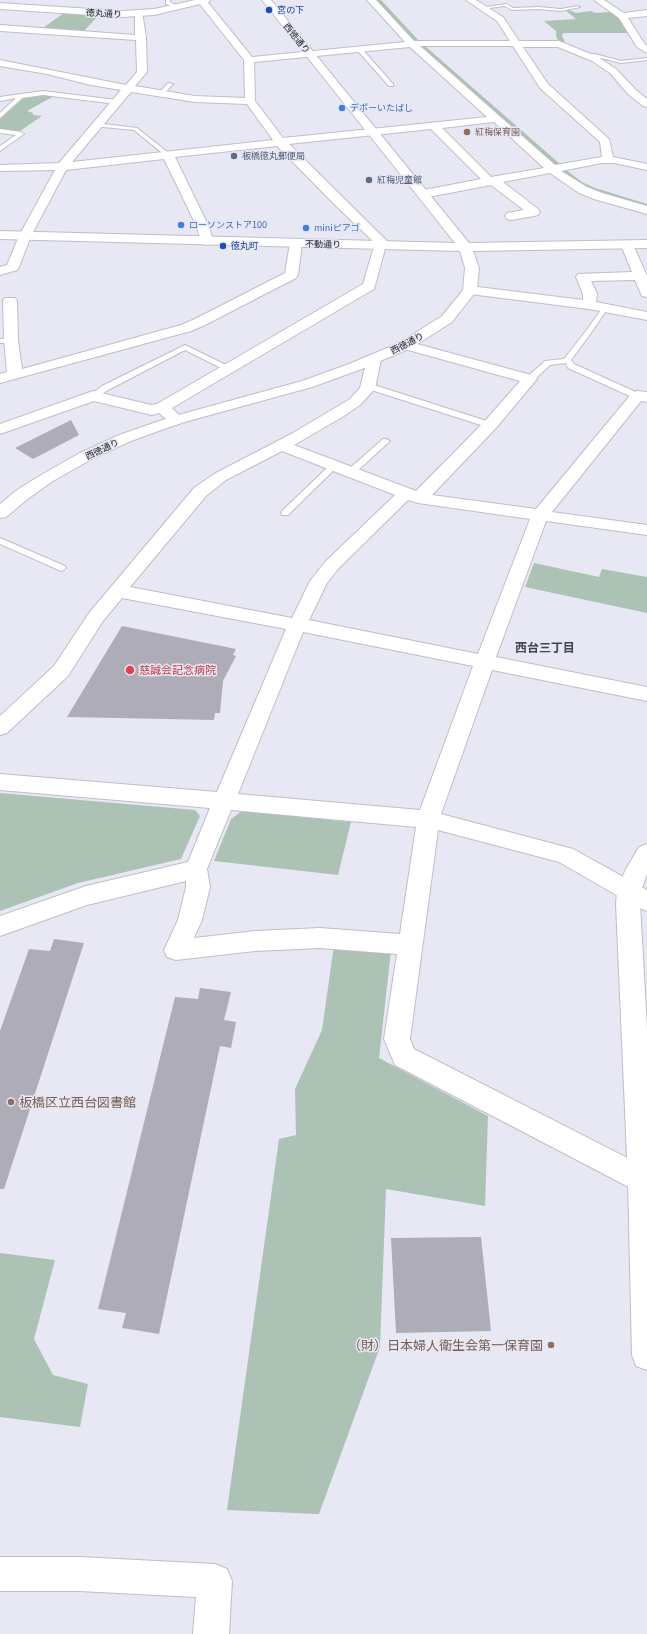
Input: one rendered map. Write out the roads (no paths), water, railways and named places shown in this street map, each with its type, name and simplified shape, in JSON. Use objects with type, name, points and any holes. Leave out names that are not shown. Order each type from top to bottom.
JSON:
[{"type":"street","name":"西徳通り","points":[[0,513],[24,494],[48,478],[86,456],[125,438],[176,420],[307,384],[374,359],[406,345],[446,319],[470,290],[472,268],[465,247],[374,132],[266,0]]},
{"type":"street","points":[[371,0],[412,44],[560,176],[584,190],[616,202],[647,210]]},
{"type":"street","points":[[383,0],[424,44],[575,175],[596,187],[647,203]]},
{"type":"street","points":[[470,0],[500,19],[544,86],[605,141],[608,160]]},
{"type":"street","points":[[598,0],[622,16],[642,46]]},
{"type":"street","name":"徳丸通り","points":[[0,6],[108,14],[139,13],[204,1]]},
{"type":"street","points":[[0,429],[93,396],[152,410],[162,407],[369,286],[383,245],[280,142],[250,101],[249,60],[204,1]]},
{"type":"street","points":[[2,271],[12,267],[25,236],[62,167],[95,125],[142,72],[139,13]]},
{"type":"street","points":[[622,16],[647,13]]},
{"type":"street","points":[[0,28],[141,38]]},
{"type":"street","points":[[249,60],[412,44],[559,44],[590,56],[613,71],[632,92],[647,104]]},
{"type":"street","points":[[0,63],[47,71],[91,82],[195,100],[250,101]]},
{"type":"street","points":[[0,168],[62,167],[496,119]]},
{"type":"street","points":[[434,126],[490,181],[534,212],[511,216]]},
{"type":"street","points":[[168,155],[203,227],[207,241]]},
{"type":"street","points":[[423,194],[565,166],[608,160],[647,167]]},
{"type":"street","name":"不動通り","points":[[0,235],[465,247],[647,244]]},
{"type":"street","points":[[0,379],[193,325],[291,275],[296,243]]},
{"type":"street","points":[[627,245],[647,293]]},
{"type":"street","points":[[589,305],[590,294],[583,277],[640,276]]},
{"type":"street","points":[[470,290],[589,305],[647,316]]},
{"type":"street","points":[[7,307],[6,341],[15,375]]},
{"type":"street","points":[[406,345],[530,379],[490,425],[426,492],[412,495],[329,567],[319,581],[299,625],[292,636],[196,869],[198,887],[190,920],[176,950],[255,941],[320,938],[410,945]]},
{"type":"street","points":[[0,728],[62,671],[113,589],[200,492],[220,477],[339,413],[355,402],[367,389],[374,359]]},
{"type":"street","points":[[642,396],[540,515],[526,548],[428,819],[397,1039],[404,1057],[642,1180]]},
{"type":"street","points":[[162,407],[176,420]]},
{"type":"street","points":[[280,445],[412,495],[647,530]]},
{"type":"street","points":[[113,589],[647,694]]},
{"type":"street","points":[[0,782],[428,819],[565,855],[638,896]]},
{"type":"street","points":[[638,896],[633,878],[647,853]]},
{"type":"street","points":[[0,926],[86,896],[196,869]]},
{"type":"street","points":[[638,896],[628,904],[642,1180],[647,1355]]},
{"type":"street","points":[[0,1574],[79,1574],[215,1581],[211,1634]]},
{"type":"lane","points":[[168,0],[168,2],[178,7]]},
{"type":"lane","points":[[482,8],[506,5],[512,9],[538,8],[561,10],[578,7]]},
{"type":"lane","points":[[360,50],[391,85]]},
{"type":"lane","points":[[590,56],[599,58],[593,55],[595,55],[621,62],[647,60]]},
{"type":"lane","points":[[161,94],[170,84]]},
{"type":"lane","points":[[0,99],[43,93],[116,102]]},
{"type":"lane","points":[[0,116],[19,98],[19,96]]},
{"type":"lane","points":[[95,125],[135,129],[168,155]]},
{"type":"lane","points":[[0,131],[21,134],[0,149]]},
{"type":"lane","points":[[568,361],[567,360],[589,332],[605,308]]},
{"type":"lane","points":[[93,396],[105,388],[185,347],[228,368]]},
{"type":"lane","points":[[530,379],[548,363],[568,361]]},
{"type":"lane","points":[[568,361],[571,366],[642,396]]},
{"type":"lane","points":[[368,386],[490,425]]},
{"type":"lane","points":[[350,472],[386,441]]},
{"type":"lane","points":[[285,513],[334,466]]},
{"type":"lane","points":[[0,541],[62,568]]},
{"type":"place","name":"宮の下","points":[[269,10]]},
{"type":"place","name":"デポーいたばし","points":[[342,108]]},
{"type":"place","name":"紅梅保育園","points":[[467,132]]},
{"type":"place","name":"板橋徳丸郵便局","points":[[234,156]]},
{"type":"place","name":"紅梅児童館","points":[[369,180]]},
{"type":"place","name":"ローソンストア100","points":[[181,225]]},
{"type":"place","name":"miniピアゴ","points":[[306,228]]},
{"type":"place","name":"徳丸町","points":[[223,246]]},
{"type":"place","name":"慈誠会記念病院","points":[[130,670]]},
{"type":"place","name":"板橋区立西台図書館","points":[[11,1102]]},
{"type":"place","name":"（財）日本婦人衛生会第一保育園","points":[[551,1345]]},
{"type":"district","name":"西台三丁目","points":[[545,647]]}]
